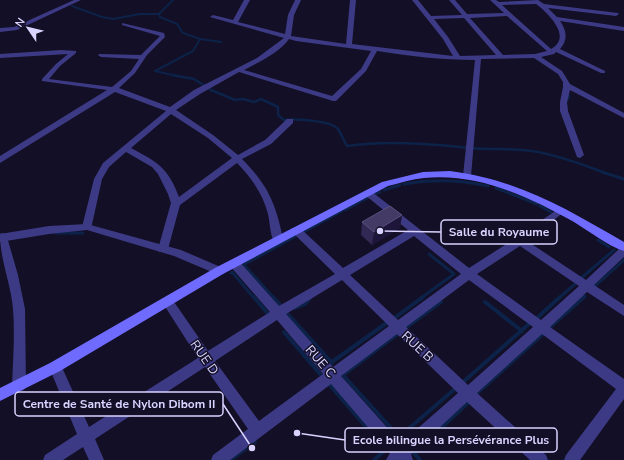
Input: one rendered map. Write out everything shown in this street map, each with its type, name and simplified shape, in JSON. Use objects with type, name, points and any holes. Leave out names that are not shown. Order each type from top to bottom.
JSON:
[{"type":"main road","points":[[0,395],[55,367],[219,271],[384,184],[424,175],[467,176],[526,193],[561,210],[624,247]]},
{"type":"street","points":[[0,30],[7,31],[16,29],[78,0]]},
{"type":"street","points":[[234,23],[247,0]]},
{"type":"street","points":[[88,227],[98,179],[106,165],[171,110],[197,92],[278,47],[288,37],[291,15],[298,0]]},
{"type":"street","points":[[349,46],[353,0]]},
{"type":"street","points":[[415,0],[428,18],[446,38],[458,58]]},
{"type":"street","points":[[452,0],[502,57]]},
{"type":"street","points":[[213,17],[288,37],[420,55],[458,58],[535,56],[555,52],[563,42],[564,32],[556,19],[537,1],[495,2]]},
{"type":"street","points":[[495,2],[555,52],[604,72]]},
{"type":"street","points":[[544,6],[616,14]]},
{"type":"street","points":[[428,18],[509,14]]},
{"type":"street","points":[[556,19],[624,29]]},
{"type":"street","points":[[0,160],[114,89],[133,72],[142,57],[163,35],[124,24]]},
{"type":"street","points":[[238,70],[333,98],[364,70],[374,49]]},
{"type":"street","points":[[0,56],[74,52],[58,65],[44,80],[114,89],[171,110],[226,147],[238,158],[264,192],[270,204],[278,239]]},
{"type":"street","points":[[101,56],[142,57]]},
{"type":"street","points":[[535,56],[562,75],[566,80],[567,85],[564,109],[566,120],[575,138],[580,155]]},
{"type":"street","points":[[467,176],[478,57]]},
{"type":"street","points":[[567,85],[624,116]]},
{"type":"street","points":[[163,249],[176,203],[238,158],[268,142],[290,121]]},
{"type":"street","points":[[125,148],[155,165],[162,173],[176,203]]},
{"type":"street","points":[[368,193],[469,274],[542,326],[624,388],[571,460]]},
{"type":"street","points":[[218,460],[469,274],[520,241],[561,210]]},
{"type":"street","points":[[19,386],[19,309],[13,275],[1,237],[49,230],[88,227],[190,258],[219,271]]},
{"type":"street","name":"RUE B","points":[[296,230],[342,275],[541,460]]},
{"type":"street","points":[[50,460],[278,312],[416,230]]},
{"type":"street","points":[[520,241],[624,311]]},
{"type":"street","points":[[400,458],[468,393],[624,251]]},
{"type":"street","name":"RUE C","points":[[234,263],[333,375],[400,458]]},
{"type":"street","name":"RUE D","points":[[168,302],[206,359],[257,430]]},
{"type":"street","points":[[55,367],[70,404],[97,460]]},
{"type":"building","points":[[390,206],[402,215],[374,232],[362,222]]},
{"type":"waterway","points":[[159,14],[173,0]]},
{"type":"waterway","points":[[72,6],[102,17],[113,19],[140,14],[159,14]]},
{"type":"waterway","points":[[159,14],[160,17],[177,24],[182,32],[200,39]]},
{"type":"waterway","points":[[175,76],[155,71],[193,51],[200,39]]},
{"type":"waterway","points":[[200,39],[221,42]]},
{"type":"waterway","points":[[175,76],[194,79],[211,90],[235,100],[243,99],[254,102],[261,99],[278,107],[278,115],[284,120],[312,121],[334,126],[338,129],[347,146],[378,143],[409,143],[479,149],[524,150],[560,157],[604,173]]},
{"type":"waterway","points":[[567,101],[569,96]]},
{"type":"waterway","points":[[604,173],[624,179]]},
{"type":"waterway","points":[[404,184],[425,181],[446,181],[467,182],[488,186]]},
{"type":"waterway","points":[[384,190],[400,185]]},
{"type":"waterway","points":[[496,188],[537,204]]},
{"type":"waterway","points":[[374,194],[380,192]]},
{"type":"waterway","points":[[345,210],[369,197]]},
{"type":"waterway","points":[[540,206],[551,212]]},
{"type":"waterway","points":[[243,265],[342,211]]},
{"type":"waterway","points":[[56,233],[83,233]]},
{"type":"waterway","points":[[598,240],[609,247]]},
{"type":"waterway","points":[[580,279],[614,250]]},
{"type":"waterway","points":[[421,298],[454,274],[429,254]]},
{"type":"waterway","points":[[593,288],[624,260]]},
{"type":"waterway","points":[[244,265],[274,298]]},
{"type":"waterway","points":[[231,273],[232,272],[254,298]]},
{"type":"waterway","points":[[559,298],[575,284]]},
{"type":"waterway","points":[[254,297],[269,315]]},
{"type":"waterway","points":[[273,297],[281,306]]},
{"type":"waterway","points":[[393,319],[423,297]]},
{"type":"waterway","points":[[537,318],[560,297]]},
{"type":"waterway","points":[[550,327],[584,297]]},
{"type":"waterway","points":[[295,308],[305,304],[310,298]]},
{"type":"waterway","points":[[404,329],[441,302]]},
{"type":"waterway","points":[[485,302],[521,331]]},
{"type":"waterway","points":[[285,311],[332,363]]},
{"type":"waterway","points":[[332,362],[388,322]]},
{"type":"waterway","points":[[521,331],[530,323]]},
{"type":"waterway","points":[[462,383],[521,331]]},
{"type":"waterway","points":[[284,332],[320,374]]},
{"type":"waterway","points":[[475,395],[545,332]]},
{"type":"waterway","points":[[343,375],[399,333]]},
{"type":"waterway","points":[[342,374],[399,437]]},
{"type":"waterway","points":[[328,383],[386,450]]},
{"type":"waterway","points":[[399,437],[456,388]]},
{"type":"waterway","points":[[414,453],[471,400]]},
{"type":"waterway","points":[[230,460],[255,442]]},
{"type":"waterway","points":[[374,460],[385,450]]},
{"type":"waterway","points":[[413,452],[420,460]]},
{"type":"place","name":"Salle du Royaume","points":[[380,231]]},
{"type":"place","name":"Ecole bilingue la Persévérance Plus","points":[[297,433]]},
{"type":"place","name":"Centre de Santé de Nylon Dibom II","points":[[252,448]]}]
